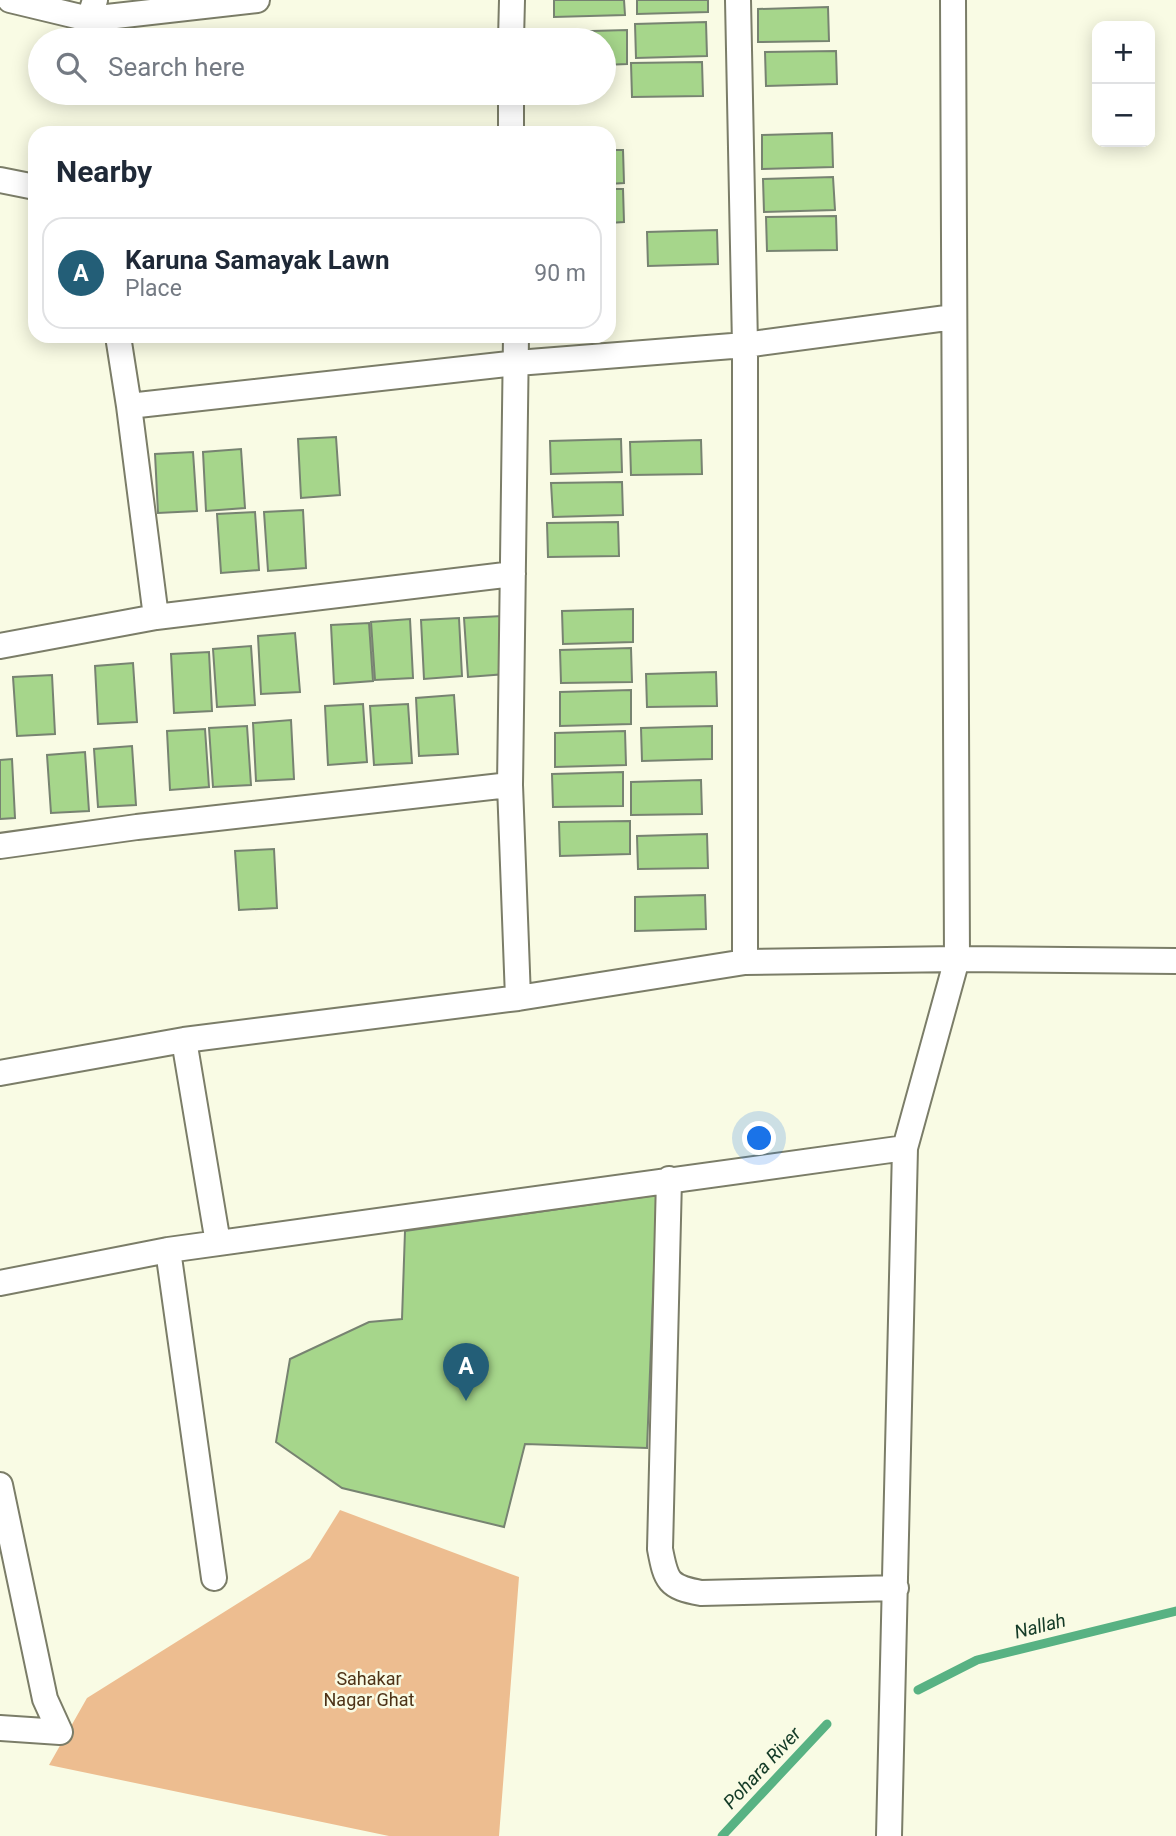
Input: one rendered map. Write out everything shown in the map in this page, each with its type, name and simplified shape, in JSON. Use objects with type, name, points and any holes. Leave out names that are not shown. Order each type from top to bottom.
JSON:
[{"type":"street","points":[[10,0],[92,9],[257,0]]},
{"type":"street","points":[[511,28],[512,0]]},
{"type":"street","points":[[738,0],[745,345],[745,962]]},
{"type":"street","points":[[889,1836],[905,1148],[957,959],[953,0]]},
{"type":"street","points":[[510,126],[511,105]]},
{"type":"street","points":[[0,180],[28,186]]},
{"type":"street","points":[[129,406],[517,363],[745,345],[954,317]]},
{"type":"street","points":[[119,343],[156,617]]},
{"type":"street","points":[[516,343],[510,785],[518,998]]},
{"type":"street","points":[[0,646],[156,617],[513,574]]},
{"type":"street","points":[[0,846],[137,827],[510,785]]},
{"type":"street","points":[[0,1073],[184,1040],[518,998],[745,962],[957,959],[1176,961]]},
{"type":"street","points":[[184,1040],[218,1243]]},
{"type":"street","points":[[0,1283],[168,1250],[905,1148]]},
{"type":"street","points":[[669,1179],[660,1549],[664,1575],[679,1590],[701,1594],[896,1588]]},
{"type":"street","points":[[168,1250],[214,1578]]},
{"type":"street","points":[[0,1485],[45,1699],[60,1732],[0,1728]]},
{"type":"green space","name":"Sahakar Nagar Ghat","points":[[340,1510],[519,1577],[499,1836],[389,1836],[49,1765],[87,1698],[310,1558]]},
{"type":"building","points":[[554,0],[624,0],[625,15],[554,17]]},
{"type":"building","points":[[637,0],[708,0],[708,12],[637,14]]},
{"type":"building","points":[[828,7],[829,41],[758,42],[758,9]]},
{"type":"building","points":[[706,22],[707,56],[636,58],[635,24]]},
{"type":"building","points":[[616,30],[627,30],[627,64],[616,64]]},
{"type":"building","points":[[836,51],[837,84],[766,86],[765,52]]},
{"type":"building","points":[[702,62],[703,96],[632,97],[631,63]]},
{"type":"building","points":[[832,133],[833,167],[762,169],[762,135]]},
{"type":"building","points":[[616,150],[623,150],[624,183],[616,184]]},
{"type":"building","points":[[833,177],[835,210],[764,212],[763,179]]},
{"type":"building","points":[[616,189],[623,189],[624,222],[616,223]]},
{"type":"building","points":[[836,216],[837,250],[767,251],[766,217]]},
{"type":"building","points":[[717,230],[718,264],[648,266],[647,232]]},
{"type":"building","points":[[336,437],[340,495],[301,498],[298,439]]},
{"type":"building","points":[[621,439],[622,472],[551,474],[550,441]]},
{"type":"building","points":[[701,440],[702,474],[631,475],[630,442]]},
{"type":"building","points":[[241,449],[245,508],[206,511],[203,452]]},
{"type":"building","points":[[193,452],[197,511],[158,513],[155,454]]},
{"type":"building","points":[[622,482],[623,515],[553,517],[551,483]]},
{"type":"building","points":[[303,510],[306,568],[268,571],[264,512]]},
{"type":"building","points":[[255,512],[259,570],[221,573],[217,514]]},
{"type":"building","points":[[618,522],[619,556],[548,557],[547,523]]},
{"type":"building","points":[[633,609],[633,642],[563,644],[562,611]]},
{"type":"building","points":[[502,616],[506,674],[468,677],[464,618]]},
{"type":"building","points":[[459,618],[462,676],[424,679],[421,620]]},
{"type":"building","points":[[410,619],[413,678],[375,680],[371,622]]},
{"type":"building","points":[[369,623],[373,681],[334,684],[331,625]]},
{"type":"building","points":[[295,633],[300,692],[261,694],[258,636]]},
{"type":"building","points":[[251,646],[255,705],[217,707],[213,649]]},
{"type":"building","points":[[631,648],[632,682],[561,683],[560,650]]},
{"type":"building","points":[[209,652],[212,711],[174,713],[171,654]]},
{"type":"building","points":[[133,663],[137,722],[98,724],[95,666]]},
{"type":"building","points":[[716,672],[717,706],[647,707],[646,674]]},
{"type":"building","points":[[52,675],[55,734],[17,736],[13,677]]},
{"type":"building","points":[[631,690],[631,724],[560,726],[560,692]]},
{"type":"building","points":[[454,695],[458,754],[419,756],[416,698]]},
{"type":"building","points":[[363,704],[367,762],[328,765],[325,706]]},
{"type":"building","points":[[408,704],[412,763],[374,765],[370,706]]},
{"type":"building","points":[[291,720],[294,779],[256,781],[253,723]]},
{"type":"building","points":[[247,726],[251,785],[213,787],[209,728]]},
{"type":"building","points":[[712,726],[712,759],[642,761],[641,728]]},
{"type":"building","points":[[205,729],[209,787],[170,790],[167,731]]},
{"type":"building","points":[[625,731],[626,765],[555,767],[555,733]]},
{"type":"building","points":[[132,746],[136,805],[98,807],[94,749]]},
{"type":"building","points":[[85,752],[89,811],[51,813],[47,755]]},
{"type":"building","points":[[12,759],[15,818],[0,819],[0,760]]},
{"type":"building","points":[[623,772],[623,806],[553,807],[552,774]]},
{"type":"building","points":[[701,780],[702,814],[631,815],[631,782]]},
{"type":"building","points":[[630,821],[630,854],[560,856],[559,822]]},
{"type":"building","points":[[707,834],[708,868],[638,869],[637,836]]},
{"type":"building","points":[[274,849],[277,908],[239,910],[235,851]]},
{"type":"building","points":[[705,895],[706,929],[635,931],[635,897]]},
{"type":"building","points":[[657,1195],[647,1448],[525,1444],[504,1527],[342,1488],[276,1442],[290,1359],[369,1322],[402,1319],[405,1231]]},
{"type":"waterway","name":"Nallah","points":[[918,1690],[977,1660],[1176,1611]]},
{"type":"waterway","name":"Pohara River","points":[[722,1836],[827,1724]]},
{"type":"place","name":"Karuna Samayak Lawn","points":[[466,1401]]}]
